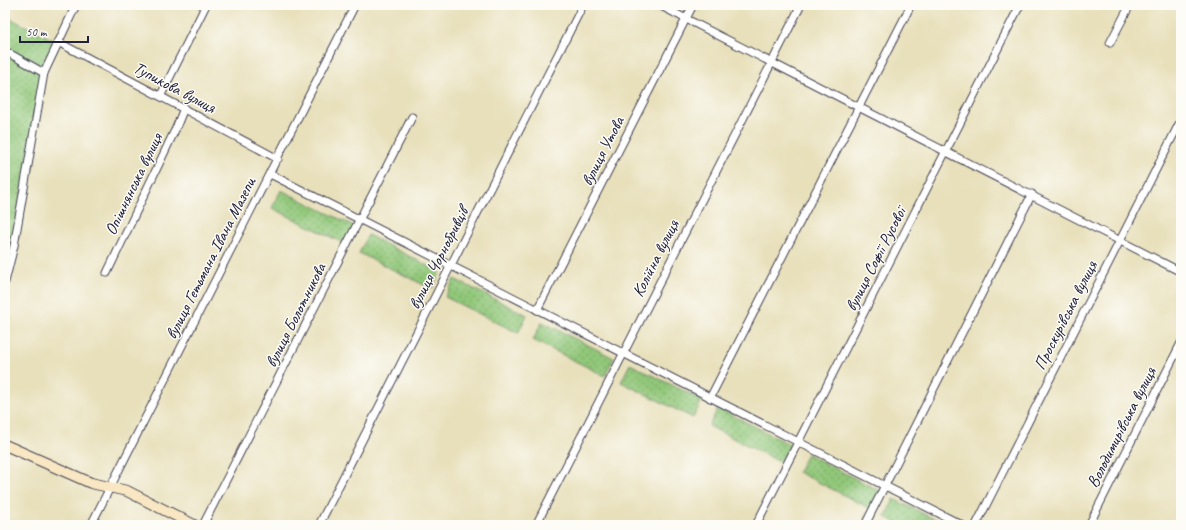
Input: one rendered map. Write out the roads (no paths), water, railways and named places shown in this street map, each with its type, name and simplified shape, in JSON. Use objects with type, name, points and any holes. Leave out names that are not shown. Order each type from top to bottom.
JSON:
[{"type":"street","points":[[5,282],[14,246],[44,73],[76,5]]},
{"type":"street","points":[[161,95],[206,5]]},
{"type":"street","name":"вулиця Гетьмана Івана Мазепи","points":[[91,525],[355,5]]},
{"type":"street","name":"вулиця Чорнобривців","points":[[319,525],[583,5]]},
{"type":"street","points":[[659,5],[946,152],[1032,194],[1181,272]]},
{"type":"street","name":"вулиця Утова","points":[[537,310],[693,5]]},
{"type":"street","name":"Колійна вулиця","points":[[536,525],[801,5]]},
{"type":"street","points":[[710,398],[911,5]]},
{"type":"street","name":"вулиця Софії Русової","points":[[756,525],[1020,5]]},
{"type":"street","points":[[1110,43],[1130,5]]},
{"type":"street","name":"Тупикова вулиця","points":[[58,42],[161,95],[278,159]]},
{"type":"street","points":[[5,51],[44,73]]},
{"type":"street","name":"Опішнянська вулиця","points":[[107,273],[176,128],[184,108]]},
{"type":"street","name":"вулиця Болотникова","points":[[203,525],[412,118]]},
{"type":"street","name":"Проскурівська вулиця","points":[[976,525],[1181,120]]},
{"type":"street","points":[[270,174],[962,525]]},
{"type":"street","points":[[864,525],[1032,194]]},
{"type":"street","name":"Володимирівська вулиця","points":[[1088,525],[1181,344]]},
{"type":"street","points":[[5,445],[85,481],[127,491],[194,525]]}]
